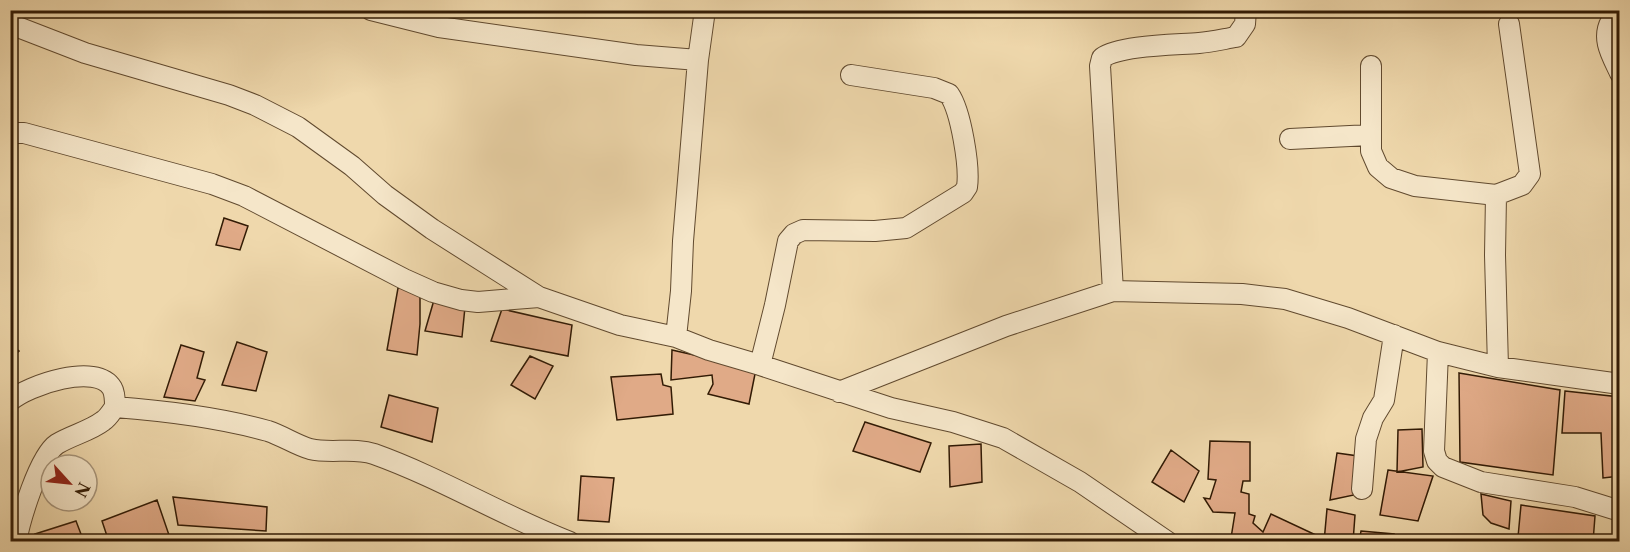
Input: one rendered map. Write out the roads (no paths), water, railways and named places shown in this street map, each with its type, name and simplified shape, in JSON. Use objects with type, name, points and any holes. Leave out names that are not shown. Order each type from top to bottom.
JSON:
[{"type":"street","points":[[371,10],[439,27],[636,55],[698,60]]},
{"type":"street","points":[[676,337],[698,60],[705,10]]},
{"type":"street","points":[[1113,291],[1100,66],[1102,58],[1117,52],[1236,37],[1245,24],[1246,10]]},
{"type":"street","points":[[1620,16],[1611,21],[1606,37],[1609,50],[1620,73]]},
{"type":"street","points":[[10,24],[85,53],[229,95],[255,105],[298,127],[432,229],[539,297],[620,325],[676,337],[891,408],[953,422],[1003,438],[1080,482],[1168,542]]},
{"type":"street","points":[[1371,66],[1371,151],[1378,167],[1391,178],[1415,186],[1496,195],[1522,185],[1530,174],[1509,24]]},
{"type":"street","points":[[760,365],[776,305],[788,241],[794,234],[803,230],[875,231],[906,228],[963,193],[967,187],[964,143],[958,112],[949,94],[934,88],[851,75]]},
{"type":"street","points":[[10,133],[24,133],[99,153],[212,184],[244,196],[433,292],[478,302],[539,297]]},
{"type":"street","points":[[1290,139],[1370,135]]},
{"type":"street","points":[[1496,195],[1498,367]]},
{"type":"street","points":[[839,392],[1006,326],[1113,291],[1242,294],[1285,298],[1311,305],[1438,352],[1498,367],[1620,384]]},
{"type":"street","points":[[1362,489],[1366,439],[1373,418],[1384,400],[1394,335]]},
{"type":"street","points":[[1438,352],[1434,451],[1437,461],[1443,467],[1481,482],[1575,498],[1620,511]]},
{"type":"street","points":[[10,401],[35,387],[52,381],[92,376],[111,385],[114,390],[115,407],[104,421],[54,446],[35,477],[30,497],[20,520],[16,542]]},
{"type":"street","points":[[115,407],[180,412],[232,423],[270,432],[311,449],[371,452],[426,475],[518,521],[570,542]]}]
